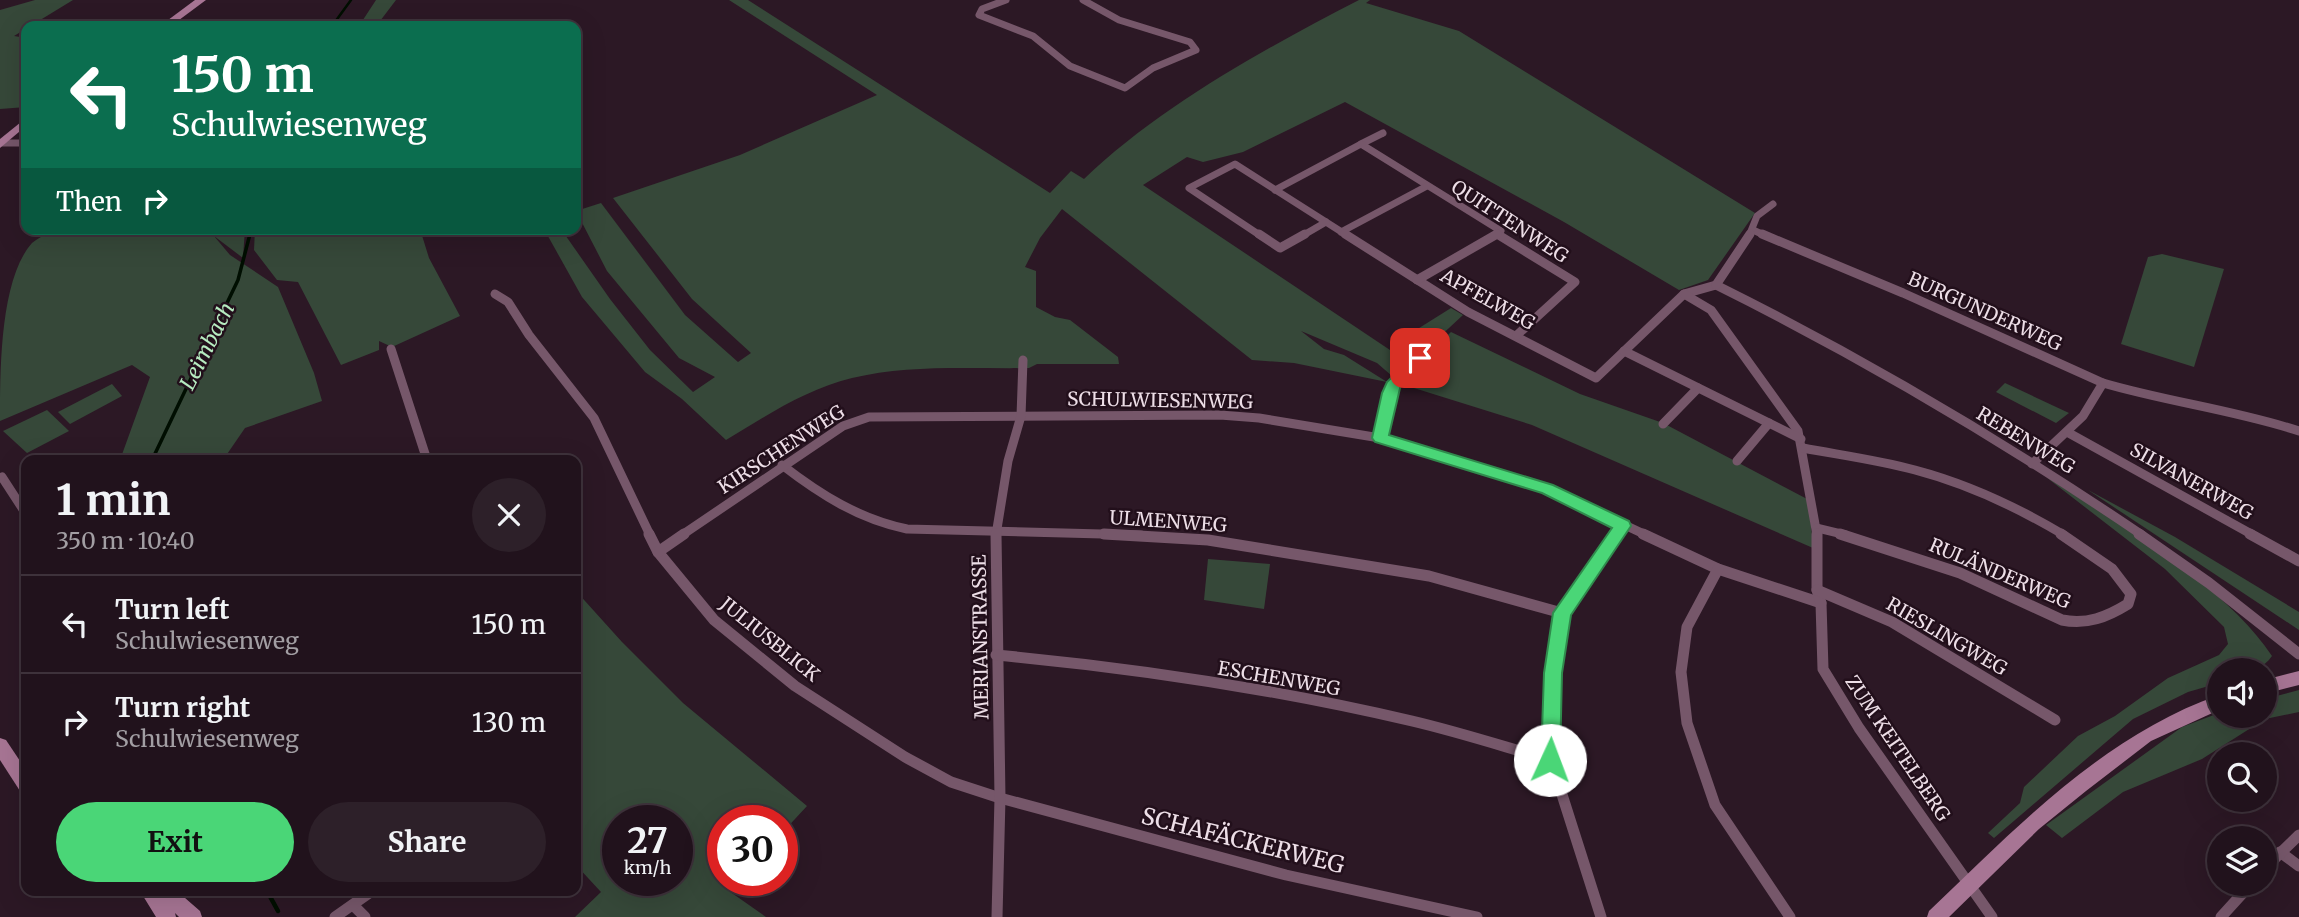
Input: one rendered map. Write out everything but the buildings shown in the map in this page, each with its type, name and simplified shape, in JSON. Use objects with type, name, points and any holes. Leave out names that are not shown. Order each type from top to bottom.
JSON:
[{"type":"main road","points":[[172,21],[201,0]]},
{"type":"main road","points":[[1,144],[21,126]]},
{"type":"main road","points":[[2277,684],[2299,678]]},
{"type":"main road","points":[[1936,917],[2033,823],[2145,736],[2207,708]]},
{"type":"main road","points":[[0,746],[21,778]]},
{"type":"main road","points":[[152,896],[167,917]]},
{"type":"main road","points":[[170,896],[193,917]]},
{"type":"street","points":[[1006,0],[982,9],[979,15],[1033,36],[1070,66],[1125,88],[1153,68],[1196,50],[1190,42],[1119,20],[1083,0]]},
{"type":"street","points":[[1275,190],[1384,133]]},
{"type":"street","points":[[1,144],[21,143]]},
{"type":"street","name":"QUITTENWEG","points":[[1361,144],[1421,178],[1427,186],[1501,231],[1497,234],[1575,282],[1517,335]]},
{"type":"street","name":"APFELWEG","points":[[1326,222],[1280,248],[1189,188],[1235,164],[1468,312],[1596,378],[1684,294],[1716,285]]},
{"type":"street","points":[[1341,232],[1427,186]]},
{"type":"street","points":[[1716,285],[1753,230],[1757,216],[1773,204]]},
{"type":"street","name":"BURGUNDERWEG","points":[[1753,230],[1903,293],[2103,383]]},
{"type":"street","points":[[1417,280],[1497,234]]},
{"type":"street","name":"REBENWEG","points":[[1716,285],[1774,313],[2112,513],[2191,568],[2299,654]]},
{"type":"street","name":"JULIUSBLICK","points":[[495,294],[509,302],[529,335],[594,418],[658,552],[714,620],[795,686],[905,757],[951,782],[1000,798]]},
{"type":"street","name":"ZUM KEITELBERG","points":[[1684,294],[1711,310],[1784,411],[1802,444],[1817,528],[1817,590],[1821,603],[1823,670],[1859,728],[1992,917]]},
{"type":"street","points":[[1380,438],[1395,382],[1420,358],[1398,342]]},
{"type":"street","points":[[391,349],[425,455]]},
{"type":"street","points":[[1624,351],[1769,423],[1802,444]]},
{"type":"street","name":"MERIANSTRASSE","points":[[997,917],[1000,798],[996,532],[1008,461],[1021,416],[1023,360]]},
{"type":"street","points":[[2032,464],[2083,416],[2103,383],[2150,397],[2263,419],[2299,431]]},
{"type":"street","points":[[1663,424],[1698,388]]},
{"type":"street","name":"SCHULWIESENWEG","points":[[1021,416],[1220,415],[1259,418],[1380,438],[1548,489],[1717,569],[1821,603]]},
{"type":"street","name":"KIRSCHENWEG","points":[[658,552],[782,465],[844,426],[869,417],[1021,416]]},
{"type":"street","points":[[1737,461],[1769,423]]},
{"type":"street","name":"SILVANERWEG","points":[[2067,432],[2299,561]]},
{"type":"street","name":"RULÄNDERWEG","points":[[1802,444],[1913,469],[1955,482],[2031,515],[2106,564],[2119,575],[2131,594],[2128,604],[2094,620],[2075,622],[2060,619],[1979,580],[1926,560],[1868,540],[1817,528]]},
{"type":"street","name":"ULMENWEG","points":[[782,465],[820,495],[855,515],[879,524],[907,529],[1122,534],[1208,540],[1429,576],[1562,613]]},
{"type":"street","points":[[0,478],[2,477],[21,506]]},
{"type":"street","points":[[1601,917],[1550,760],[1553,673],[1562,613],[1623,526]]},
{"type":"street","points":[[1717,569],[1687,627],[1681,672],[1687,723],[1715,806],[1790,917]]},
{"type":"street","name":"RIESLINGWEG","points":[[1817,590],[1892,622],[2055,720]]},
{"type":"street","name":"ESCHENWEG","points":[[996,655],[1091,663],[1265,692],[1412,721],[1550,760]]},
{"type":"street","name":"SCHAFÄCKERWEG","points":[[1000,798],[1286,875],[1477,917]]},
{"type":"street","points":[[2277,855],[2299,835]]},
{"type":"street","points":[[2280,852],[2299,866]]},
{"type":"street","points":[[335,917],[365,896]]},
{"type":"street","points":[[2221,917],[2240,896]]},
{"type":"street","points":[[353,905],[365,917]]},
{"type":"green space","points":[[35,0],[73,0],[39,21],[21,21],[21,32],[14,36],[21,37],[21,107],[0,109],[0,10]]},
{"type":"green space","points":[[376,0],[396,0],[380,21],[362,21]]},
{"type":"green space","points":[[729,0],[748,0],[1050,193],[1071,171],[1084,179],[1146,127],[1251,58],[1359,0],[1370,0],[1366,3],[1459,31],[1755,213],[1708,280],[1679,290],[1564,222],[1345,102],[1243,152],[1203,162],[1187,157],[1143,185],[1390,350],[1396,346],[1410,356],[1407,363],[1392,376],[1377,363],[1301,331],[1324,349],[1344,355],[1387,382],[1294,363],[1252,360],[1062,209],[1040,238],[1025,267],[1036,271],[1036,307],[1055,317],[1070,320],[1118,357],[1119,364],[940,368],[895,371],[852,378],[802,396],[726,440],[682,399],[645,372],[582,297],[547,235],[565,235],[650,350],[693,392],[715,377],[679,358],[607,271],[581,221],[581,209],[601,203],[685,315],[738,362],[751,353],[692,299],[613,198],[740,155],[877,95]]},
{"type":"green space","points":[[45,235],[245,235],[243,258],[214,236],[230,255],[278,287],[314,373],[322,401],[245,428],[226,455],[122,455],[150,377],[132,365],[0,421],[0,376],[8,301],[21,259],[38,239]]},
{"type":"green space","points":[[255,235],[422,235],[429,258],[460,316],[392,347],[379,341],[379,350],[341,365],[298,282],[277,280],[254,250]]},
{"type":"green space","points":[[2162,254],[2224,269],[2194,367],[2121,344],[2148,257]]},
{"type":"green space","points":[[1451,308],[1463,315],[1422,353],[1400,340]]},
{"type":"green space","points":[[1451,332],[1580,394],[1663,423],[1809,500],[1813,548],[1532,425],[1398,383]]},
{"type":"green space","points":[[2005,383],[2069,413],[2056,423],[1996,392]]},
{"type":"green space","points":[[112,384],[122,396],[70,424],[58,412]]},
{"type":"green space","points":[[47,410],[69,431],[27,453],[3,431]]},
{"type":"green space","points":[[2046,477],[2137,535],[2199,580],[2252,630],[2272,656],[2212,658],[2219,655],[2228,644],[2224,627],[2165,569]]},
{"type":"green space","points":[[2088,490],[2175,537],[2299,612],[2299,630]]},
{"type":"green space","points":[[1208,559],[1270,564],[1264,609],[1204,600]]},
{"type":"green space","points":[[581,597],[683,703],[807,806],[798,816],[798,805],[707,805],[707,896],[736,896],[766,917],[575,917],[601,892],[581,870]]},
{"type":"green space","points":[[2207,660],[2207,686],[2188,692],[2133,719],[1994,838],[1988,833],[2020,803],[2024,787],[2078,736],[2115,716],[2168,678]]},
{"type":"green space","points":[[2299,690],[2299,712],[2277,717],[2277,696]]},
{"type":"green space","points":[[2207,718],[2207,728],[2251,728],[2229,742],[2207,742],[2207,756],[2123,792],[2062,838],[2046,825],[2182,727]]},
{"type":"waterway","name":"Leimbach","points":[[336,21],[351,0]]},
{"type":"waterway","name":"Leimbach","points":[[154,455],[238,280],[250,235]]},
{"type":"waterway","name":"Leimbach","points":[[270,896],[278,911]]},
{"type":"route","points":[[1420,358],[1395,382],[1380,438],[1548,489],[1623,526],[1562,613],[1553,673],[1550,760]]}]
